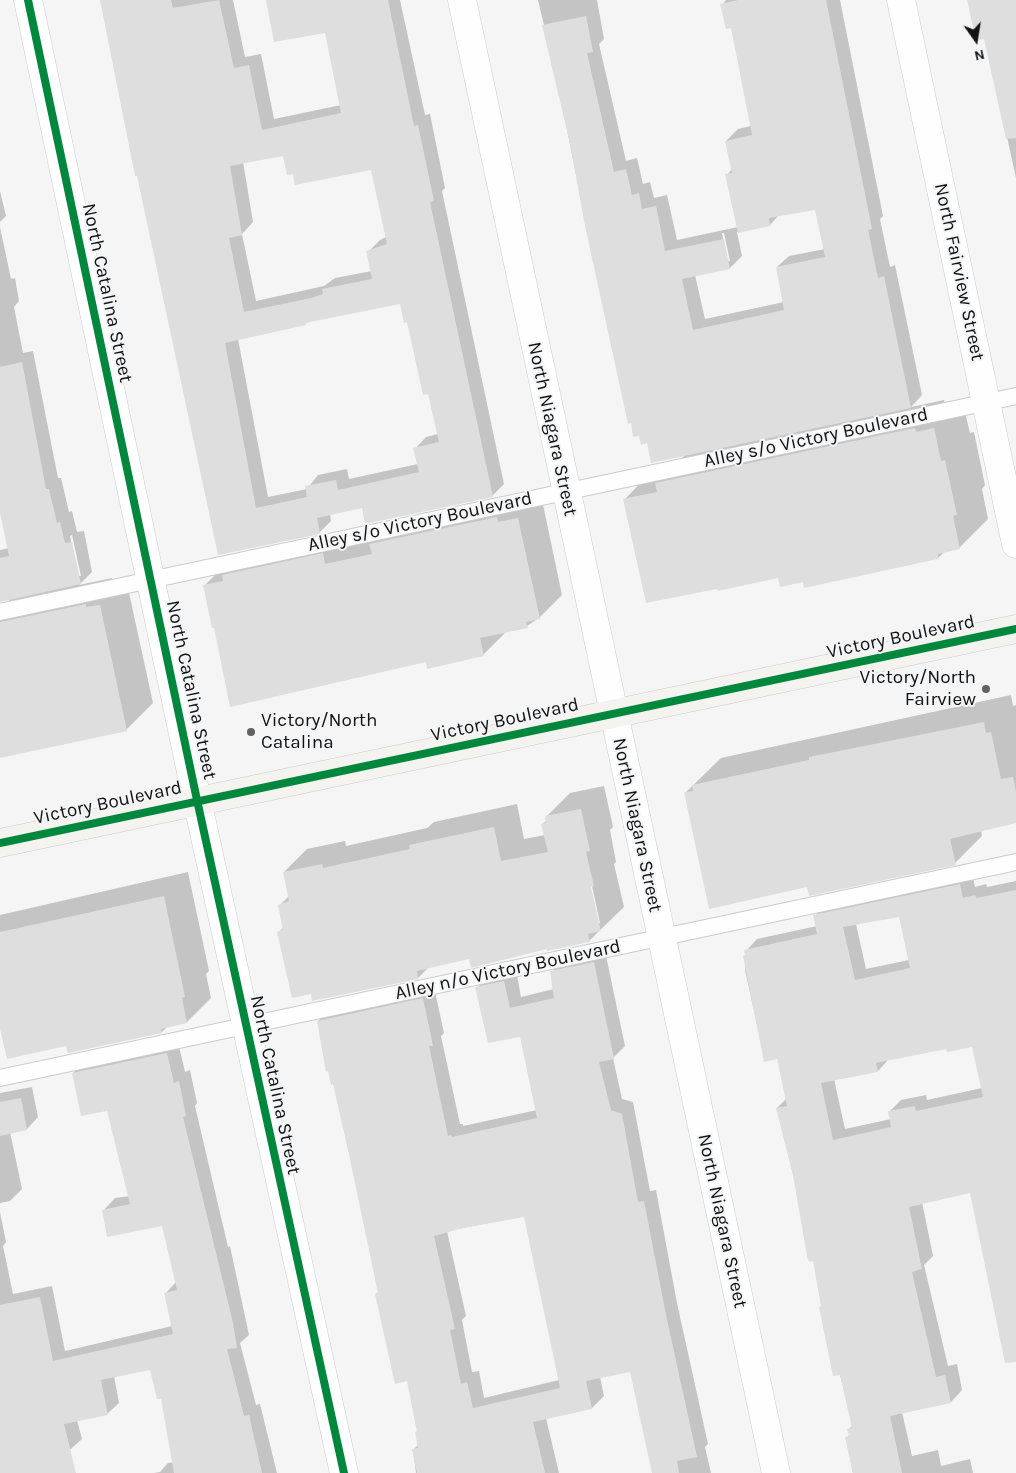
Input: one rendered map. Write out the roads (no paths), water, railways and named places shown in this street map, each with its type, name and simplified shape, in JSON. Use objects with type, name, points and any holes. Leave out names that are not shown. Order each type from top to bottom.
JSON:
[{"type":"main road","name":"Victory Boulevard","points":[[0,843],[1016,629]]},
{"type":"street","name":"North Catalina Street","points":[[28,0],[245,1025],[344,1473]]},
{"type":"street","name":"North Niagara Street","points":[[462,0],[565,491],[776,1473]]},
{"type":"street","name":"North Fairview Street","points":[[901,0],[1016,544]]},
{"type":"lane","name":"Alley s/o Victory Boulevard","points":[[0,612],[1016,396]]},
{"type":"lane","name":"Alley n/o Victory Boulevard","points":[[0,1078],[1016,862]]},
{"type":"place","name":"Victory/North Fairview","points":[[986,689]]},
{"type":"place","name":"Victory/North Catalina","points":[[251,732]]}]
